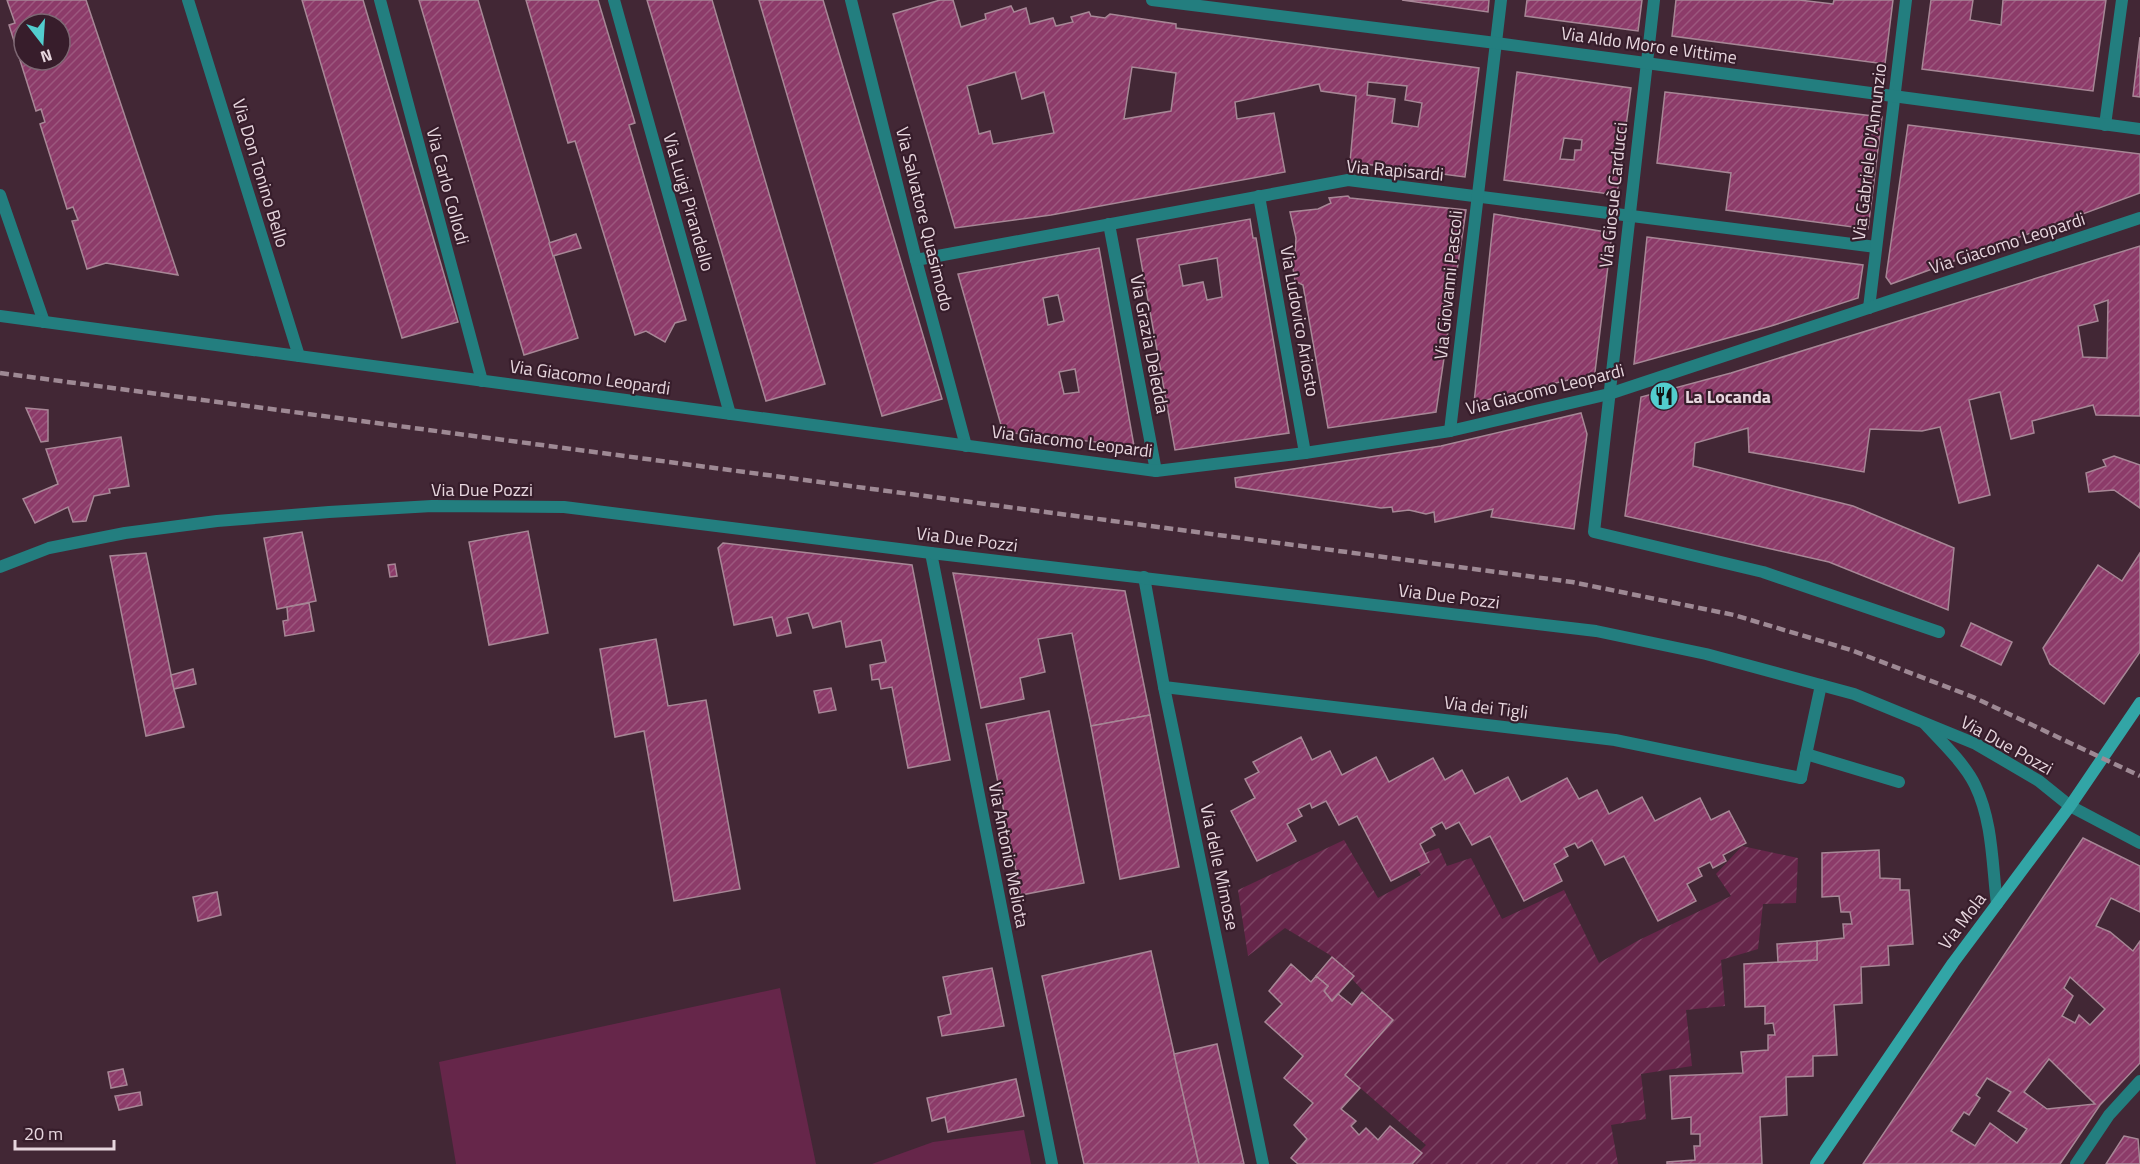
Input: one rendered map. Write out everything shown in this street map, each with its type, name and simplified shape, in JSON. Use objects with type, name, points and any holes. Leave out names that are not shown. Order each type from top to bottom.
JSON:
[{"type":"main road","name":"Via Mola","points":[[1816,1164],[1953,963],[2070,806],[2140,703]]},
{"type":"street","name":"Via Don Tonino Bello","points":[[188,0],[299,356]]},
{"type":"street","name":"Via Carlo Collodi","points":[[380,0],[482,381]]},
{"type":"street","name":"Via Luigi Pirandello","points":[[614,0],[730,414]]},
{"type":"street","name":"Via Salvatore Quasimodo","points":[[851,0],[915,260],[966,446]]},
{"type":"street","name":"Via Aldo Moro e Vittime","points":[[1152,0],[1496,43],[2140,129]]},
{"type":"street","name":"Via Giovanni Pascoli","points":[[1450,431],[1501,0]]},
{"type":"street","name":"Via Giosuè Carducci","points":[[1654,0],[1594,532],[1763,572],[1939,632]]},
{"type":"street","name":"Via Gabriele D'Annunzio","points":[[1869,308],[1906,0]]},
{"type":"street","points":[[2105,125],[2121,0]]},
{"type":"street","name":"Via Rapisardi","points":[[915,260],[1348,180],[1876,247]]},
{"type":"street","points":[[0,195],[45,322]]},
{"type":"street","name":"Via Ludovico Ariosto","points":[[1259,196],[1305,453]]},
{"type":"street","name":"Via Giacomo Leopardi","points":[[0,316],[1156,471],[1305,453],[1450,431],[1609,394],[2140,218]]},
{"type":"street","name":"Via Grazia Deledda","points":[[1109,224],[1156,471]]},
{"type":"street","name":"Via Due Pozzi","points":[[0,567],[49,548],[125,533],[217,521],[432,506],[564,507],[931,554],[1596,631],[1706,654],[1854,694],[1976,744],[2039,781],[2070,806],[2140,843]]},
{"type":"street","name":"Via Antonio Meliota","points":[[931,554],[1052,1164]]},
{"type":"street","name":"Via delle Mimose","points":[[1144,578],[1164,687],[1263,1164]]},
{"type":"street","points":[[1821,685],[1806,754],[1899,783]]},
{"type":"street","name":"Via dei Tigli","points":[[1164,687],[1616,740],[1801,778],[1806,754]]},
{"type":"street","name":"Via Due Pozzi","points":[[1922,721],[1975,783],[1986,816],[1997,904]]},
{"type":"street","points":[[2076,1164],[2109,1115],[2140,1082]]},
{"type":"shaded area","points":[[1344,840],[1378,898],[1421,875],[1410,858],[1439,848],[1447,866],[1471,858],[1502,919],[1564,890],[1599,963],[1639,940],[1731,896],[1716,874],[1742,846],[1798,858],[1796,903],[1763,904],[1758,949],[1721,960],[1725,1006],[1686,1010],[1692,1066],[1641,1074],[1646,1119],[1611,1125],[1618,1164],[1407,1164],[1426,1145],[1343,1073],[1387,1017],[1330,955],[1285,928],[1248,956],[1238,890]]},
{"type":"shaded area","points":[[780,988],[816,1164],[456,1164],[439,1062]]},
{"type":"shaded area","points":[[1024,1130],[1031,1164],[872,1164],[933,1142]]},
{"type":"building","points":[[7,0],[86,0],[178,275],[106,263],[87,269],[72,221],[78,220],[73,207],[67,209],[40,124],[45,122],[41,109],[36,111],[24,72],[72,72],[72,12],[12,12],[12,14]]},
{"type":"building","points":[[302,0],[363,0],[458,322],[402,338]]},
{"type":"building","points":[[419,0],[478,0],[578,338],[524,355]]},
{"type":"building","points":[[526,0],[598,0],[635,123],[629,125],[686,320],[675,323],[665,342],[646,331],[635,335],[575,141],[568,143]]},
{"type":"building","points":[[647,0],[712,0],[825,384],[766,401]]},
{"type":"building","points":[[759,0],[823,0],[942,399],[882,416]]},
{"type":"building","points":[[940,0],[953,0],[961,27],[986,19],[985,14],[1011,6],[1014,12],[1026,8],[1030,24],[1053,18],[1056,26],[1073,22],[1071,17],[1089,12],[1091,16],[1105,18],[1110,14],[1176,24],[1176,28],[1479,68],[1465,177],[1350,162],[1356,96],[1321,91],[1319,84],[1235,102],[1237,119],[1274,113],[1285,172],[1051,215],[955,228],[893,14]],"holes":[[[1132,67],[1176,73],[1171,111],[1124,119]],[[1015,72],[1022,99],[1044,92],[1054,133],[993,144],[990,131],[979,134],[967,86]],[[1368,82],[1407,86],[1405,100],[1422,103],[1418,127],[1392,123],[1395,99],[1367,95]]]},
{"type":"building","points":[[1402,0],[1489,0],[1488,12]]},
{"type":"building","points":[[1527,0],[1642,0],[1638,31],[1525,16]]},
{"type":"building","points":[[1676,0],[1799,0],[1833,4],[1834,0],[1893,0],[1885,64],[1672,36]]},
{"type":"building","points":[[1931,0],[1973,0],[1970,20],[2001,25],[2003,0],[2106,0],[2093,91],[1922,69]]},
{"type":"building","points":[[2140,37],[2140,97],[2133,96]]},
{"type":"building","points":[[1517,72],[1631,88],[1617,195],[1504,180]],"holes":[[[1564,138],[1582,140],[1581,150],[1575,150],[1574,160],[1560,159]]]},
{"type":"building","points":[[1665,92],[1882,117],[1868,229],[1726,210],[1731,173],[1657,163]]},
{"type":"building","points":[[1908,125],[2140,154],[2140,193],[1891,284],[1886,277]]},
{"type":"building","points":[[1348,196],[1466,210],[1436,412],[1328,428],[1303,285],[1295,281],[1291,255],[1295,254],[1296,238],[1290,212],[1318,209],[1331,203],[1329,198]]},
{"type":"building","points":[[1494,214],[1612,233],[1594,380],[1572,379],[1474,403]]},
{"type":"building","points":[[1250,219],[1253,238],[1256,238],[1289,433],[1175,450],[1137,239]],"holes":[[[1217,258],[1222,297],[1207,300],[1203,282],[1183,286],[1179,265]]]},
{"type":"building","points":[[576,234],[581,248],[553,256],[549,243]]},
{"type":"building","points":[[1647,237],[1863,265],[1858,298],[1771,326],[1634,364]]},
{"type":"building","points":[[2140,246],[2140,416],[2096,415],[2093,405],[2032,421],[2034,433],[2011,439],[2000,392],[1969,400],[1990,495],[1959,503],[1940,427],[1922,431],[1870,429],[1864,472],[1749,452],[1748,428],[1695,443],[1693,466],[1853,506],[1954,548],[1948,610],[1829,562],[1625,516],[1641,397],[1731,373]],"holes":[[[2108,300],[2107,358],[2083,357],[2078,326],[2098,321],[2094,305]]]},
{"type":"building","points":[[1099,248],[1134,446],[1003,432],[958,274]],"holes":[[[1058,295],[1064,321],[1048,325],[1043,298]],[[1075,369],[1079,392],[1064,394],[1059,372]]]},
{"type":"building","points":[[26,408],[48,410],[48,441],[41,442]]},
{"type":"building","points":[[1581,413],[1587,434],[1574,529],[1491,517],[1493,509],[1435,522],[1434,512],[1426,514],[1409,510],[1393,512],[1392,507],[1381,508],[1236,487],[1235,478],[1441,446]]},
{"type":"building","points":[[121,437],[129,486],[109,489],[110,493],[94,496],[86,521],[73,522],[68,507],[35,523],[23,499],[58,484],[46,449]]},
{"type":"building","points":[[2114,456],[2140,465],[2140,508],[2114,490],[2089,492],[2086,473],[2106,466],[2103,460]]},
{"type":"building","points":[[528,531],[548,633],[489,645],[469,542]]},
{"type":"building","points":[[302,532],[316,601],[277,609],[264,538]]},
{"type":"building","points":[[723,543],[912,565],[950,760],[908,768],[892,687],[881,689],[879,679],[872,680],[870,665],[886,662],[881,640],[846,647],[841,621],[813,628],[808,613],[787,618],[791,633],[777,636],[772,617],[734,625],[718,548]]},
{"type":"building","points":[[146,553],[184,727],[146,736],[110,556]]},
{"type":"building","points":[[2140,553],[2140,652],[2104,704],[2050,664],[2043,648],[2098,565],[2122,581]]},
{"type":"building","points":[[395,564],[397,576],[390,577],[388,565]]},
{"type":"building","points":[[953,573],[1125,591],[1150,715],[1091,726],[1072,633],[1038,639],[1045,672],[1020,678],[1024,699],[981,708]]},
{"type":"building","points":[[309,603],[314,631],[285,636],[283,621],[288,620],[287,607]]},
{"type":"building","points":[[1971,623],[2012,642],[2001,665],[1961,646]]},
{"type":"building","points":[[656,639],[668,706],[706,700],[740,889],[674,901],[644,731],[615,737],[600,649]]},
{"type":"building","points":[[193,669],[196,684],[174,689],[171,675]]},
{"type":"building","points":[[831,688],[836,710],[819,713],[814,691]]},
{"type":"building","points":[[1049,711],[1084,883],[1021,895],[986,724]]},
{"type":"building","points":[[1150,715],[1179,867],[1120,879],[1091,726]]},
{"type":"building","points":[[1301,737],[1312,760],[1330,751],[1342,775],[1376,757],[1389,782],[1433,758],[1445,780],[1462,770],[1475,794],[1508,777],[1521,802],[1567,778],[1579,799],[1597,790],[1609,814],[1642,797],[1655,821],[1700,798],[1711,820],[1729,811],[1746,843],[1723,855],[1726,861],[1713,868],[1710,862],[1698,868],[1702,876],[1687,884],[1696,901],[1658,921],[1624,856],[1605,865],[1592,840],[1578,848],[1575,843],[1564,848],[1568,856],[1554,864],[1562,881],[1524,901],[1490,836],[1472,845],[1459,822],[1446,829],[1442,822],[1431,828],[1435,835],[1420,844],[1429,862],[1391,881],[1357,816],[1339,825],[1326,801],[1312,808],[1310,803],[1298,809],[1302,816],[1287,824],[1296,841],[1257,861],[1231,811],[1255,798],[1245,779],[1259,772],[1253,762]]},
{"type":"building","points":[[2083,838],[2140,866],[2140,912],[2111,898],[2096,926],[2110,932],[2133,951],[2140,941],[2140,1063],[2100,1105],[2060,1164],[1863,1164]],"holes":[[[2070,977],[2105,1009],[2090,1025],[2079,1015],[2075,1023],[2062,1016],[2073,996],[2064,988]],[[2049,1059],[2095,1104],[2047,1109],[2024,1092]],[[1987,1078],[2011,1092],[1998,1111],[2027,1129],[2017,1143],[1990,1123],[1975,1146],[1951,1131],[1964,1112],[1969,1115],[1980,1098],[1976,1095]]]},
{"type":"building","points":[[1879,850],[1880,878],[1900,879],[1900,890],[1909,890],[1913,944],[1888,946],[1889,965],[1861,967],[1862,1003],[1834,1005],[1837,1055],[1813,1056],[1813,1076],[1786,1077],[1787,1115],[1760,1117],[1762,1164],[1667,1164],[1667,1162],[1695,1160],[1694,1146],[1700,1146],[1700,1134],[1691,1134],[1691,1117],[1672,1119],[1670,1076],[1743,1073],[1741,1052],[1768,1050],[1768,1035],[1775,1035],[1773,1023],[1765,1024],[1765,1006],[1745,1007],[1744,964],[1817,960],[1817,941],[1844,938],[1843,924],[1852,924],[1850,912],[1841,912],[1839,896],[1822,897],[1822,853]]},
{"type":"building","points":[[217,892],[221,915],[198,921],[193,897]]},
{"type":"building","points":[[1817,941],[1817,960],[1778,962],[1777,944]]},
{"type":"building","points":[[1151,951],[1199,1164],[1084,1164],[1042,976]]},
{"type":"building","points":[[1332,957],[1354,976],[1332,1001],[1324,991],[1328,986],[1316,976]]},
{"type":"building","points":[[1291,964],[1311,982],[1316,976],[1328,986],[1324,991],[1332,1001],[1338,994],[1352,1005],[1362,992],[1393,1020],[1345,1075],[1360,1088],[1341,1109],[1356,1121],[1351,1126],[1359,1135],[1366,1128],[1378,1140],[1390,1126],[1422,1153],[1412,1164],[1298,1164],[1291,1158],[1307,1139],[1294,1125],[1313,1103],[1284,1078],[1303,1056],[1265,1022],[1282,1004],[1269,991]]},
{"type":"building","points":[[992,968],[1004,1026],[942,1036],[938,1017],[951,1014],[943,977]]},
{"type":"building","points":[[1217,1044],[1244,1164],[1199,1164],[1174,1054]]},
{"type":"building","points":[[123,1069],[127,1085],[111,1088],[108,1072]]},
{"type":"building","points":[[1016,1079],[1024,1116],[948,1132],[945,1117],[932,1121],[927,1098]]},
{"type":"building","points":[[140,1092],[142,1105],[119,1110],[115,1096]]},
{"type":"building","points":[[2124,1136],[2138,1139],[2140,1164],[2106,1164]]},
{"type":"railway","points":[[0,373],[1572,582],[1734,615],[1851,650],[1973,697],[2140,776]]},
{"type":"place","name":"La Locanda","points":[[1664,396]]}]
